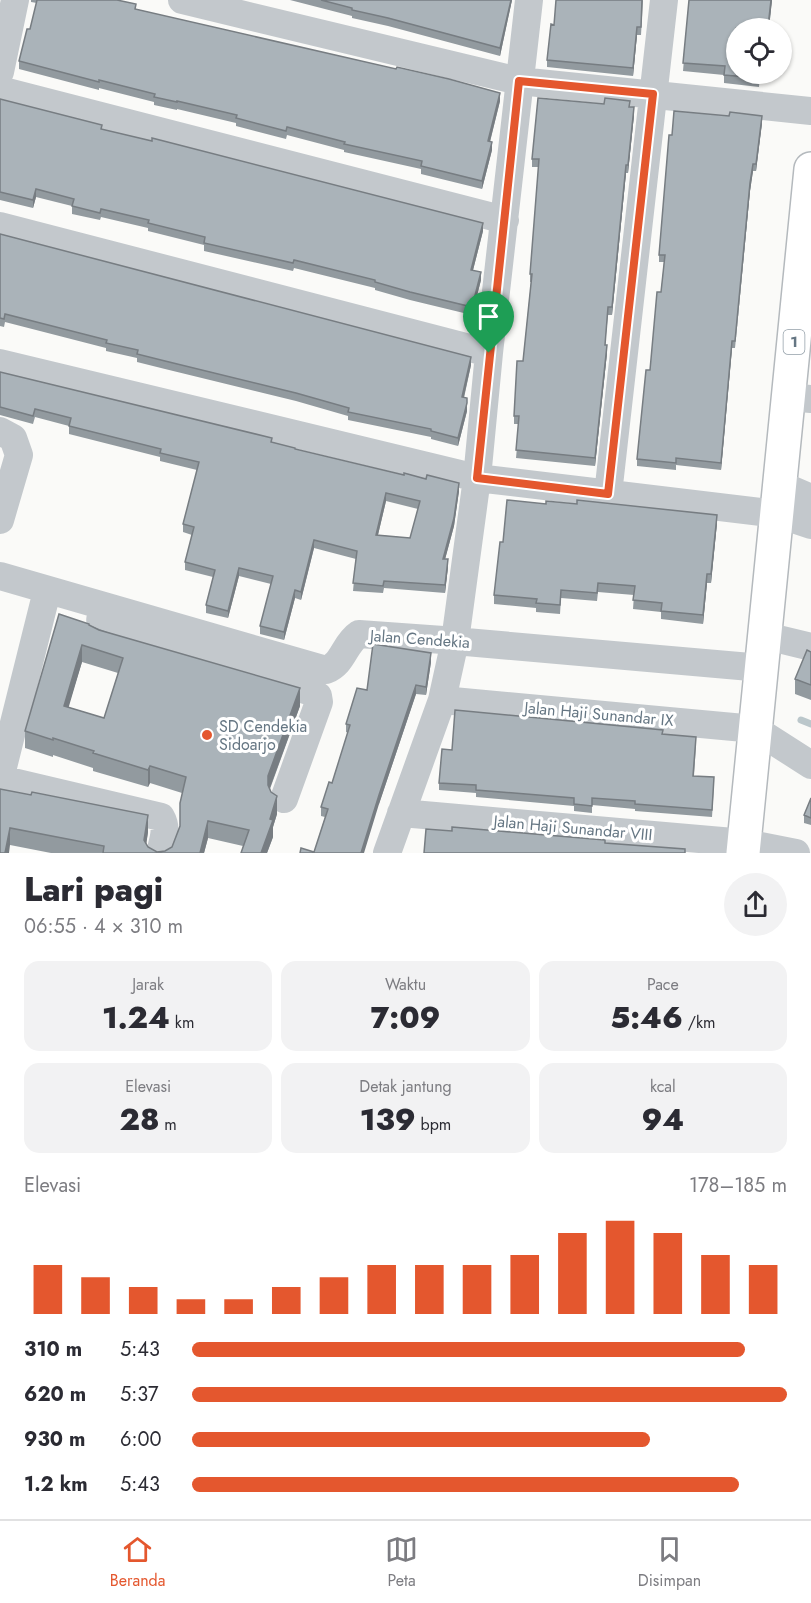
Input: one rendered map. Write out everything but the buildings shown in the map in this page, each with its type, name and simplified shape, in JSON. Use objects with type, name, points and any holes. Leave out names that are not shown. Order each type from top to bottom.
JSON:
[{"type":"highway","name":"1","points":[[744,848],[779,499],[800,398],[811,169]]},
{"type":"street","points":[[0,72],[15,0]]},
{"type":"street","points":[[182,0],[519,81],[811,111]]},
{"type":"street","points":[[387,853],[442,700],[453,649],[477,478],[529,0]]},
{"type":"street","points":[[608,494],[664,0]]},
{"type":"street","points":[[0,90],[505,220]]},
{"type":"street","points":[[0,226],[489,353]]},
{"type":"street","points":[[0,363],[477,478],[608,494],[811,498]]},
{"type":"street","points":[[0,430],[14,438],[19,455],[0,520]]},
{"type":"street","points":[[779,499],[811,525]]},
{"type":"street","name":"Jalan Cendekia","points":[[0,576],[104,607],[250,661],[327,670],[335,667],[352,639],[359,634],[453,649],[762,668]]},
{"type":"street","points":[[47,591],[0,779],[161,817],[165,823],[165,834],[160,853]]},
{"type":"street","points":[[766,636],[811,647]]},
{"type":"street","points":[[250,661],[318,696],[319,702],[284,799]]},
{"type":"street","name":"Jalan Haji Sunandar IX","points":[[442,700],[755,729]]},
{"type":"street","points":[[755,729],[811,765]]},
{"type":"street","name":"Jalan Haji Sunandar VIII","points":[[401,813],[796,853]]},
{"type":"waterway","points":[[801,720],[811,724]]},
{"type":"place","name":"SD Cendekia Sidoarjo","points":[[207,735]]},
{"type":"route","points":[[519,81],[653,94],[608,494],[477,478],[489,353],[519,81]]}]
